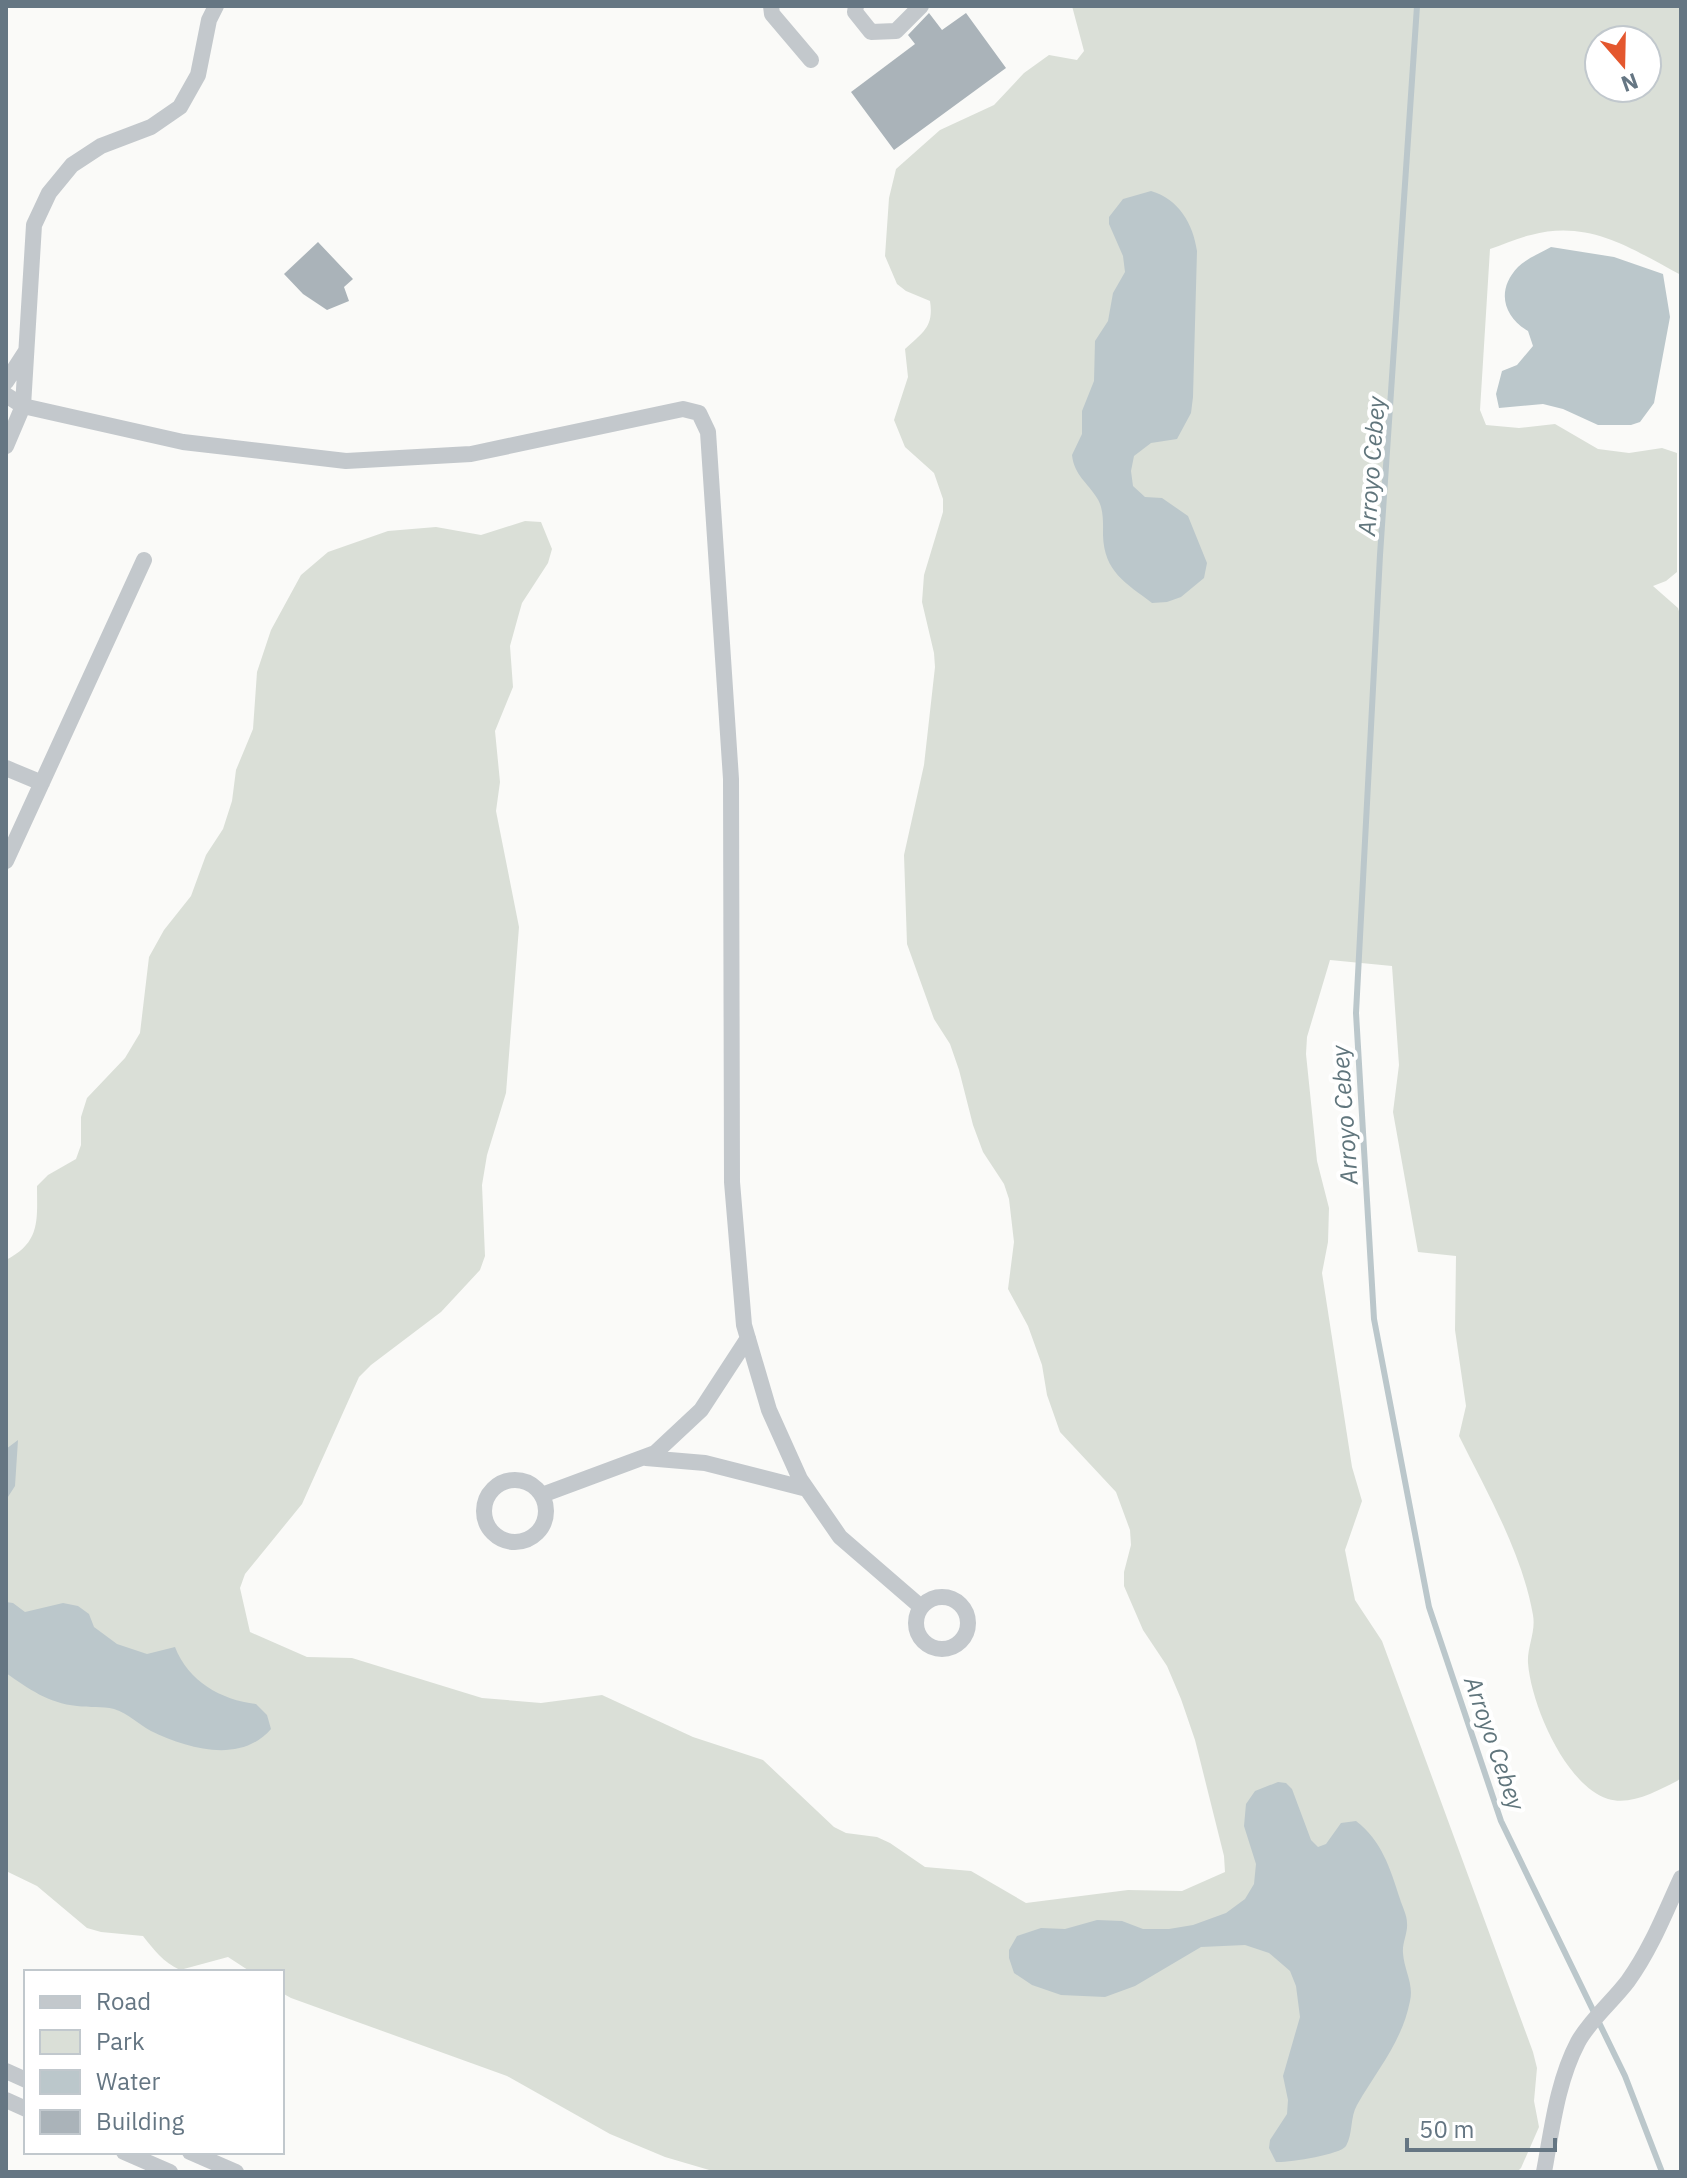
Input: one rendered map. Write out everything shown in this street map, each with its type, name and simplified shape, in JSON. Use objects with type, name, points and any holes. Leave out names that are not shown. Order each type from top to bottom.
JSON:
[{"type":"street","points":[[6,446],[23,406],[34,225],[49,193],[72,165],[101,146],[151,127],[180,107],[198,75],[209,20],[216,6]]},
{"type":"street","points":[[771,6],[772,14],[811,60]]},
{"type":"street","points":[[856,6],[855,12],[871,32],[896,31],[921,6]]},
{"type":"street","points":[[6,382],[27,350]]},
{"type":"street","points":[[6,395],[23,406],[183,442],[346,461],[471,454],[683,409],[699,413],[708,432],[731,779],[732,1182],[744,1325],[769,1410],[807,1489],[840,1537],[921,1607]]},
{"type":"street","points":[[6,861],[144,560]]},
{"type":"street","points":[[6,768],[42,783]]},
{"type":"street","points":[[542,1495],[655,1453],[701,1410],[748,1338]]},
{"type":"street","points":[[644,1457],[705,1463],[807,1489]]},
{"type":"street","points":[[1544,2172],[1557,2103],[1579,2039],[1648,1950],[1681,1878]]},
{"type":"street","points":[[129,2154],[170,2172]]},
{"type":"street","points":[[195,2154],[236,2172]]},
{"type":"green space","points":[[1072,6],[1681,6],[1681,275],[1609,239],[1572,231],[1531,235],[1490,249],[1480,410],[1486,425],[1519,428],[1555,424],[1598,449],[1629,453],[1662,448],[1677,453],[1677,572],[1653,586],[1678,608],[1681,618],[1681,1778],[1661,1789],[1626,1801],[1608,1799],[1592,1791],[1565,1761],[1536,1700],[1528,1663],[1534,1621],[1528,1592],[1502,1523],[1459,1436],[1466,1406],[1455,1330],[1456,1256],[1418,1252],[1393,1112],[1399,1065],[1392,966],[1330,960],[1307,1037],[1317,1161],[1329,1208],[1328,1242],[1322,1273],[1352,1467],[1362,1501],[1345,1550],[1355,1600],[1382,1641],[1533,2052],[1537,2068],[1534,2101],[1539,2127],[1517,2172],[716,2172],[665,2157],[610,2134],[507,2076],[291,1998],[284,1994],[284,1970],[248,1970],[228,1957],[180,1970],[155,1951],[143,1936],[87,1928],[37,1886],[6,1871],[6,1260],[26,1246],[35,1229],[37,1186],[48,1175],[76,1159],[81,1145],[81,1117],[87,1098],[125,1058],[140,1033],[149,957],[164,930],[191,896],[206,855],[223,829],[232,801],[236,770],[253,729],[257,672],[271,630],[301,575],[328,552],[388,531],[436,527],[481,535],[525,521],[541,522],[552,549],[548,563],[522,603],[510,646],[513,687],[495,731],[500,782],[496,811],[519,927],[506,1093],[487,1155],[482,1185],[485,1256],[480,1270],[441,1312],[359,1377],[302,1504],[245,1574],[240,1588],[250,1632],[307,1657],[352,1658],[482,1698],[541,1703],[602,1695],[693,1737],[763,1760],[834,1827],[846,1833],[877,1837],[925,1867],[971,1871],[1026,1903],[1128,1890],[1182,1891],[1225,1872],[1224,1856],[1195,1740],[1181,1699],[1167,1666],[1143,1630],[1124,1586],[1131,1545],[1130,1530],[1116,1492],[1060,1432],[1028,1326],[1008,1289],[1014,1242],[1009,1199],[1004,1184],[983,1152],[950,1044],[934,1019],[907,944],[904,855],[924,765],[935,667],[922,602],[924,575],[943,512],[943,499],[934,473],[905,447],[894,420],[908,377],[905,349],[926,328],[931,310],[930,301],[897,284],[885,256],[889,198],[896,169],[940,130],[994,105],[1024,73],[1049,55],[1077,60],[1084,51]]},
{"type":"water","points":[[1151,191],[1177,206],[1188,222],[1195,241],[1193,397],[1191,413],[1177,439],[1151,443],[1134,456],[1131,471],[1133,486],[1145,497],[1162,498],[1188,516],[1207,563],[1204,578],[1181,597],[1152,603],[1112,568],[1104,548],[1101,507],[1078,473],[1072,455],[1082,434],[1082,411],[1094,381],[1095,341],[1108,321],[1113,293],[1125,272],[1123,256],[1109,217],[1123,199]]},
{"type":"water","points":[[1551,247],[1614,257],[1663,274],[1670,317],[1654,403],[1640,422],[1598,425],[1563,409],[1543,404],[1499,408],[1496,394],[1502,371],[1517,365],[1533,346],[1528,331],[1508,310],[1505,302],[1507,285],[1521,264]]},
{"type":"water","points":[[18,1440],[15,1486],[6,1500],[6,1449]]},
{"type":"water","points":[[6,1602],[25,1612],[63,1603],[78,1606],[89,1614],[94,1627],[117,1644],[147,1654],[175,1647],[197,1679],[218,1693],[256,1704],[267,1715],[271,1729],[245,1747],[230,1750],[197,1748],[151,1731],[114,1709],[57,1702],[39,1694],[6,1673]]},
{"type":"water","points":[[1278,1782],[1286,1783],[1292,1789],[1311,1840],[1318,1847],[1326,1844],[1341,1823],[1356,1821],[1379,1846],[1406,1917],[1403,1953],[1411,1995],[1395,2043],[1355,2110],[1346,2146],[1324,2155],[1276,2162],[1269,2148],[1270,2140],[1287,2114],[1288,2100],[1283,2076],[1300,2017],[1296,1986],[1290,1971],[1269,1953],[1245,1945],[1201,1947],[1135,1986],[1105,1997],[1061,1995],[1032,1985],[1014,1973],[1009,1950],[1017,1936],[1041,1928],[1065,1929],[1097,1920],[1122,1921],[1143,1929],[1169,1929],[1193,1925],[1226,1913],[1245,1899],[1254,1884],[1256,1864],[1244,1826],[1246,1804],[1255,1791]]},
{"type":"building","points":[[929,13],[942,30],[966,13],[1006,68],[894,150],[851,92],[915,44],[908,35]]},
{"type":"building","points":[[318,242],[353,279],[344,287],[349,301],[327,310],[303,294],[284,274]]},
{"type":"waterway","name":"Arroyo Cebey","points":[[1417,6],[1380,555],[1356,1013],[1374,1319],[1429,1607],[1501,1821],[1625,2076],[1662,2172]]}]
